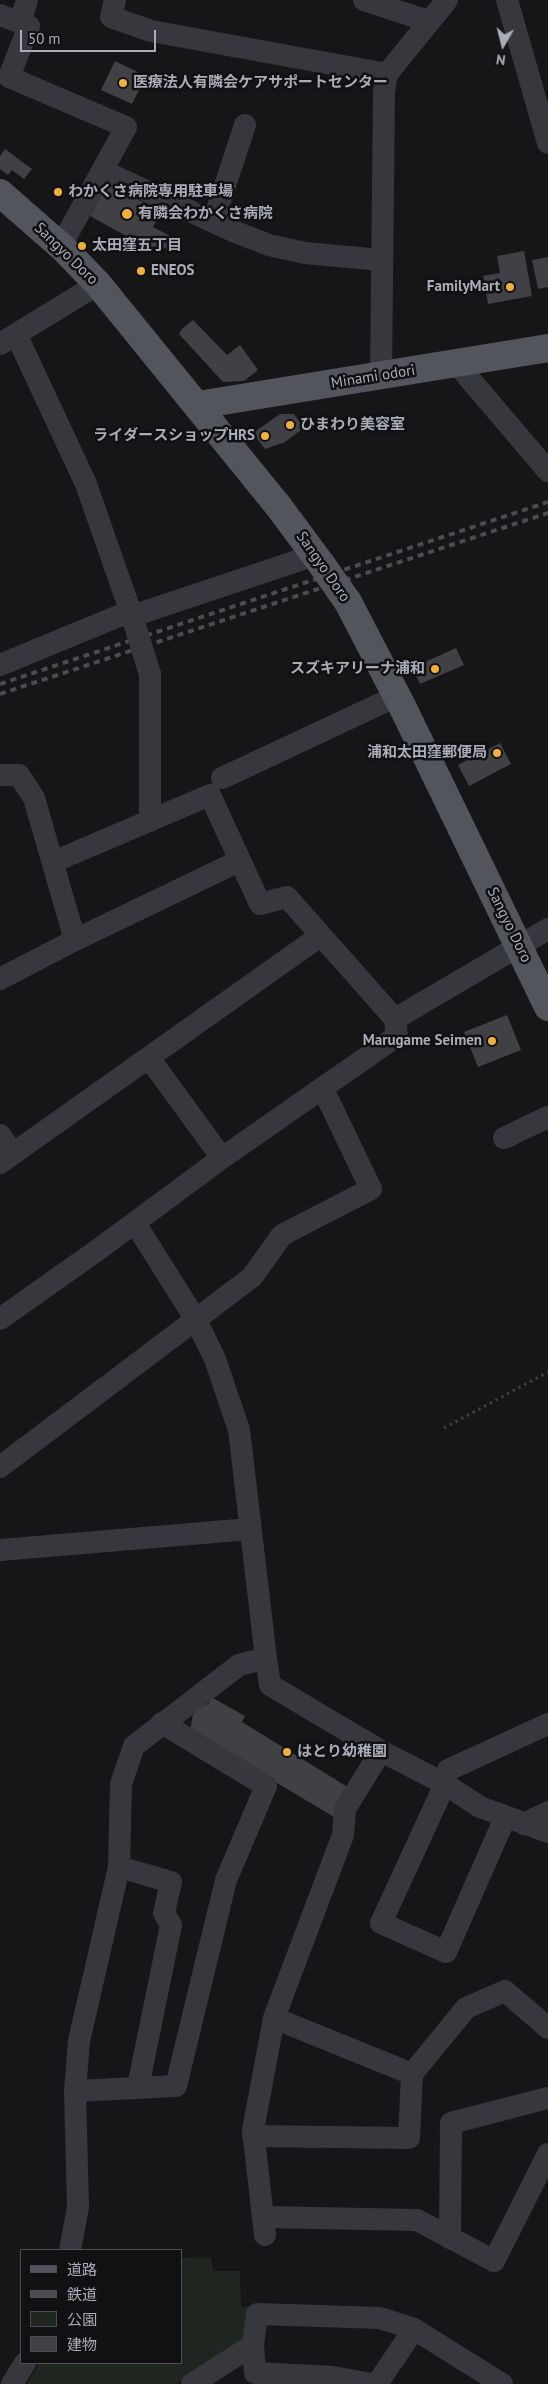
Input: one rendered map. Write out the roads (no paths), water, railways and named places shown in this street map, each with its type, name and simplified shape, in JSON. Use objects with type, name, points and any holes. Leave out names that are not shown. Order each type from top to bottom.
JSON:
[{"type":"main road","name":"Sangyo Doro","points":[[0,193],[61,246],[98,284],[198,405],[319,560],[348,602],[397,696],[548,1007]]},
{"type":"main road","name":"Minami odori","points":[[198,405],[548,348]]},
{"type":"street","points":[[27,0],[10,19],[28,26],[9,77],[126,127],[61,246]]},
{"type":"street","points":[[115,0],[111,17],[151,31],[387,74]]},
{"type":"street","points":[[364,0],[428,21]]},
{"type":"street","points":[[381,376],[384,91],[387,74],[428,21],[447,0]]},
{"type":"street","points":[[507,0],[548,143]]},
{"type":"street","points":[[213,222],[245,125]]},
{"type":"street","points":[[103,172],[269,245],[305,252],[381,260]]},
{"type":"street","points":[[98,284],[8,339],[86,484],[150,674],[150,821]]},
{"type":"street","points":[[457,364],[548,470]]},
{"type":"street","points":[[0,665],[121,615],[132,616],[319,560]]},
{"type":"street","points":[[222,778],[397,696]]},
{"type":"street","points":[[0,775],[19,774],[34,798],[75,940]]},
{"type":"street","points":[[53,862],[210,795],[260,904],[287,897],[396,1028]]},
{"type":"street","points":[[0,979],[75,940],[239,861]]},
{"type":"street","points":[[0,1319],[135,1223],[222,1158],[323,1089],[396,1028],[548,929]]},
{"type":"street","points":[[0,1135],[6,1159],[320,936]]},
{"type":"street","points":[[149,1058],[222,1158]]},
{"type":"street","points":[[0,1468],[252,1277],[282,1235],[371,1189],[323,1089]]},
{"type":"street","points":[[504,1138],[548,1117]]},
{"type":"street","points":[[135,1223],[196,1320],[215,1359],[239,1430],[270,1685],[381,1751],[445,1784],[480,1807],[548,1832]]},
{"type":"street","points":[[0,1550],[250,1528]]},
{"type":"street","points":[[70,2249],[78,2207],[75,2090],[79,2041],[119,1867],[121,1784],[134,1746],[239,1665],[266,1658]]},
{"type":"street","points":[[75,2090],[176,2086],[226,1880],[266,1786],[162,1723]]},
{"type":"street","points":[[548,1724],[448,1770],[445,1784],[381,1923],[446,1952],[514,1821],[548,1812]]},
{"type":"street","points":[[381,1751],[345,1809],[343,1835],[274,2018],[253,2136],[264,2226],[417,2220],[494,2261],[548,2154]]},
{"type":"street","points":[[119,1867],[171,1882],[164,1913],[171,1925],[138,2087]]},
{"type":"street","points":[[253,2136],[409,2138],[412,2074],[466,2008],[505,1991],[548,2028]]},
{"type":"street","points":[[274,2018],[412,2074]]},
{"type":"street","points":[[450,2238],[451,2123],[548,2098]]},
{"type":"street","points":[[371,2384],[333,2377],[254,2374],[253,2345],[257,2314],[380,2318],[414,2329],[502,2384]]},
{"type":"street","points":[[377,2384],[414,2329]]},
{"type":"street","points":[[192,2384],[253,2345]]},
{"type":"street","points":[[12,2384],[24,2364]]},
{"type":"railway","points":[[0,684],[548,502]]},
{"type":"railway","points":[[0,694],[548,513]]},
{"type":"place","name":"医療法人有隣会ケアサポートセンター","points":[[123,83]]},
{"type":"place","name":"わかくさ病院専用駐車場","points":[[58,192]]},
{"type":"place","name":"有隣会わかくさ病院","points":[[127,214]]},
{"type":"place","name":"太田窪五丁目","points":[[82,246]]},
{"type":"place","name":"ENEOS","points":[[141,271]]},
{"type":"place","name":"FamilyMart","points":[[510,287]]},
{"type":"place","name":"ひまわり美容室","points":[[290,425]]},
{"type":"place","name":"ライダースショップHRS","points":[[265,436]]},
{"type":"place","name":"スズキアリーナ浦和","points":[[435,669]]},
{"type":"place","name":"浦和太田窪郵便局","points":[[497,753]]},
{"type":"place","name":"Marugame Seimen","points":[[492,1041]]},
{"type":"place","name":"はとり幼稚園","points":[[287,1752]]}]
